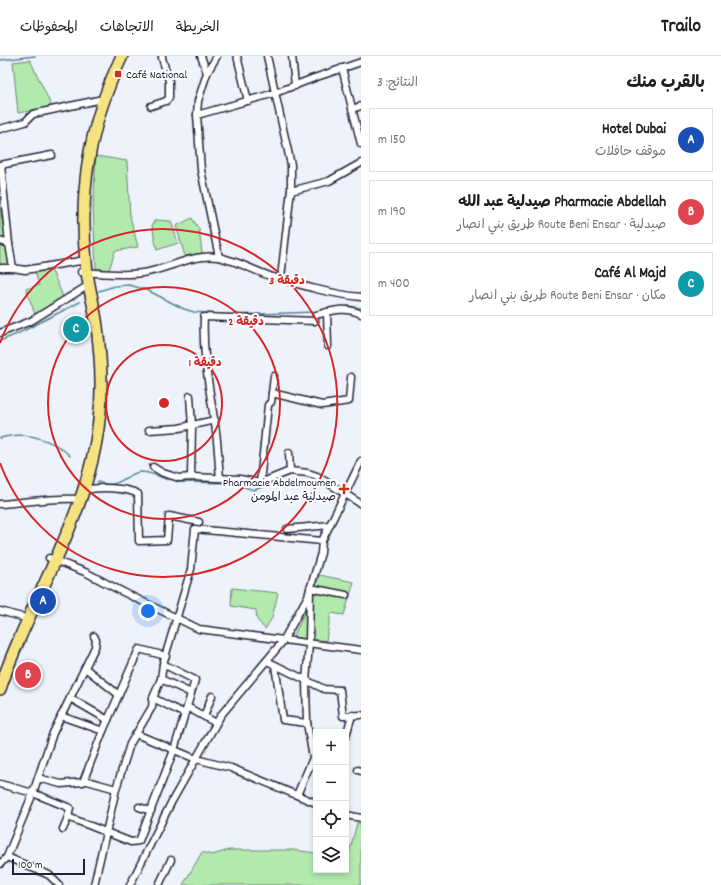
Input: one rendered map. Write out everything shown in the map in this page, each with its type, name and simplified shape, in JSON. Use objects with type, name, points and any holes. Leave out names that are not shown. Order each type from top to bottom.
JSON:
[{"type":"highway","points":[[0,670],[52,560],[80,496],[96,446],[100,349],[97,327],[84,267],[77,216],[79,185],[86,139],[98,100],[117,56]]},
{"type":"highway","points":[[97,399],[92,345],[84,288],[84,205],[86,177],[90,150],[100,110],[122,56]]},
{"type":"highway","points":[[1,684],[25,618]]},
{"type":"street","points":[[152,106],[166,101],[169,98],[169,81],[162,56]]},
{"type":"street","points":[[201,56],[207,73]]},
{"type":"street","points":[[217,56],[207,73],[198,101],[197,115],[201,170],[219,257]]},
{"type":"street","points":[[237,56],[248,102]]},
{"type":"street","points":[[267,56],[290,165],[291,191],[282,278]]},
{"type":"street","points":[[292,56],[295,86]]},
{"type":"street","points":[[197,115],[248,102],[361,62]]},
{"type":"street","points":[[342,68],[361,144]]},
{"type":"street","points":[[0,129],[25,122],[33,114],[98,100]]},
{"type":"street","points":[[352,109],[361,106]]},
{"type":"street","points":[[13,268],[1,165],[52,154]]},
{"type":"street","points":[[291,191],[329,180],[361,163]]},
{"type":"street","points":[[0,241],[9,244]]},
{"type":"street","points":[[0,268],[25,270],[84,267],[122,274],[144,273],[196,258],[219,257],[271,276],[282,278],[317,290],[361,298]]},
{"type":"street","points":[[0,333],[30,321],[84,288]]},
{"type":"street","points":[[220,478],[215,420],[210,395],[204,338],[204,317],[315,318],[328,312],[347,309],[361,314]]},
{"type":"street","points":[[328,312],[328,346]]},
{"type":"street","points":[[260,483],[268,405],[271,402],[274,376]]},
{"type":"street","points":[[272,393],[322,405],[349,401],[351,377]]},
{"type":"street","points":[[190,396],[192,425],[191,477]]},
{"type":"street","points":[[149,430],[192,425],[215,420]]},
{"type":"street","points":[[289,453],[290,471]]},
{"type":"street","points":[[130,885],[172,801],[216,723],[283,641],[308,596],[321,553],[322,541],[361,461]]},
{"type":"street","points":[[153,467],[163,473],[179,478],[240,479],[260,483],[290,471],[308,473],[316,476],[361,504]]},
{"type":"street","points":[[0,504],[80,496],[95,488],[132,491],[138,494],[139,541],[168,540],[169,516],[199,522]]},
{"type":"street","points":[[287,529],[330,524]]},
{"type":"street","points":[[94,885],[116,789],[130,744],[152,707],[153,698],[161,679],[162,664],[166,656],[191,570],[195,529],[322,541]]},
{"type":"street","points":[[52,560],[85,572],[199,629],[361,650]]},
{"type":"street","points":[[310,588],[346,595]]},
{"type":"street","points":[[297,795],[312,758],[307,723],[306,681],[309,644],[310,588]]},
{"type":"street","points":[[0,611],[25,618]]},
{"type":"street","points":[[0,864],[7,856],[33,793],[51,739],[61,716],[95,647],[96,640],[94,636]]},
{"type":"street","points":[[38,778],[64,784],[82,783],[102,730],[108,720],[139,649],[166,656]]},
{"type":"street","points":[[267,661],[324,689],[340,690],[343,716],[361,715]]},
{"type":"street","points":[[68,817],[131,842],[139,841],[174,750],[195,680],[162,664]]},
{"type":"street","points":[[275,665],[283,720],[307,723]]},
{"type":"street","points":[[85,668],[119,695]]},
{"type":"street","points":[[161,679],[191,693]]},
{"type":"street","points":[[204,716],[212,696]]},
{"type":"street","points":[[70,698],[108,720]]},
{"type":"street","points":[[153,698],[185,714]]},
{"type":"street","points":[[187,707],[216,723]]},
{"type":"street","points":[[348,729],[352,715]]},
{"type":"street","points":[[61,716],[102,730]]},
{"type":"street","points":[[136,734],[196,759],[231,768],[313,802]]},
{"type":"street","points":[[84,780],[116,789]]},
{"type":"street","points":[[0,784],[33,793],[70,808],[63,829]]},
{"type":"street","points":[[139,807],[151,811]]},
{"type":"street","points":[[349,816],[361,818]]},
{"type":"street","points":[[7,856],[49,875],[59,885]]},
{"type":"street","points":[[159,885],[171,860]]},
{"type":"green space","points":[[30,60],[52,107],[18,113],[13,62]]},
{"type":"green space","points":[[96,156],[127,161],[130,216],[138,247],[115,251],[109,270],[96,268],[93,209]]},
{"type":"green space","points":[[0,207],[10,265],[0,265]]},
{"type":"green space","points":[[192,218],[199,229],[202,253],[185,256],[176,226]]},
{"type":"green space","points":[[155,220],[171,221],[178,243],[157,250],[152,225]]},
{"type":"green space","points":[[52,271],[62,294],[62,302],[53,312],[37,320],[26,289],[39,285],[35,272]]},
{"type":"green space","points":[[319,575],[354,582],[344,615],[331,613],[326,641],[293,637],[312,598]]},
{"type":"green space","points":[[232,588],[278,593],[272,618],[265,629],[257,620],[256,610],[231,606]]},
{"type":"green space","points":[[357,823],[361,824],[361,885],[183,885],[202,852],[212,855],[229,850],[293,850],[313,853],[313,873],[349,873],[349,853]]},
{"type":"waterway","points":[[0,60],[35,56]]},
{"type":"waterway","points":[[99,291],[115,286],[129,285],[147,290],[184,309],[194,312],[231,315],[316,312]]},
{"type":"waterway","points":[[0,341],[80,302]]},
{"type":"waterway","points":[[333,308],[349,306],[361,308]]},
{"type":"waterway","points":[[0,438],[19,435],[35,437],[54,444],[70,456]]},
{"type":"waterway","points":[[97,482],[108,484],[116,483],[137,472],[151,473],[168,480]]},
{"type":"waterway","points":[[179,482],[232,483],[254,490],[265,486]]},
{"type":"place","name":"Café National","points":[[118,74]]},
{"type":"place","name":"Café Al Majd","points":[[76,329]]},
{"type":"place","name":"Pharmacie Abdelmoumen صيدلية عبد المومن","points":[[344,489]]},
{"type":"place","name":"Hotel Dubai","points":[[43,601]]},
{"type":"place","name":"Pharmacie Abdellah صيدلية عبد الله","points":[[28,675]]}]
